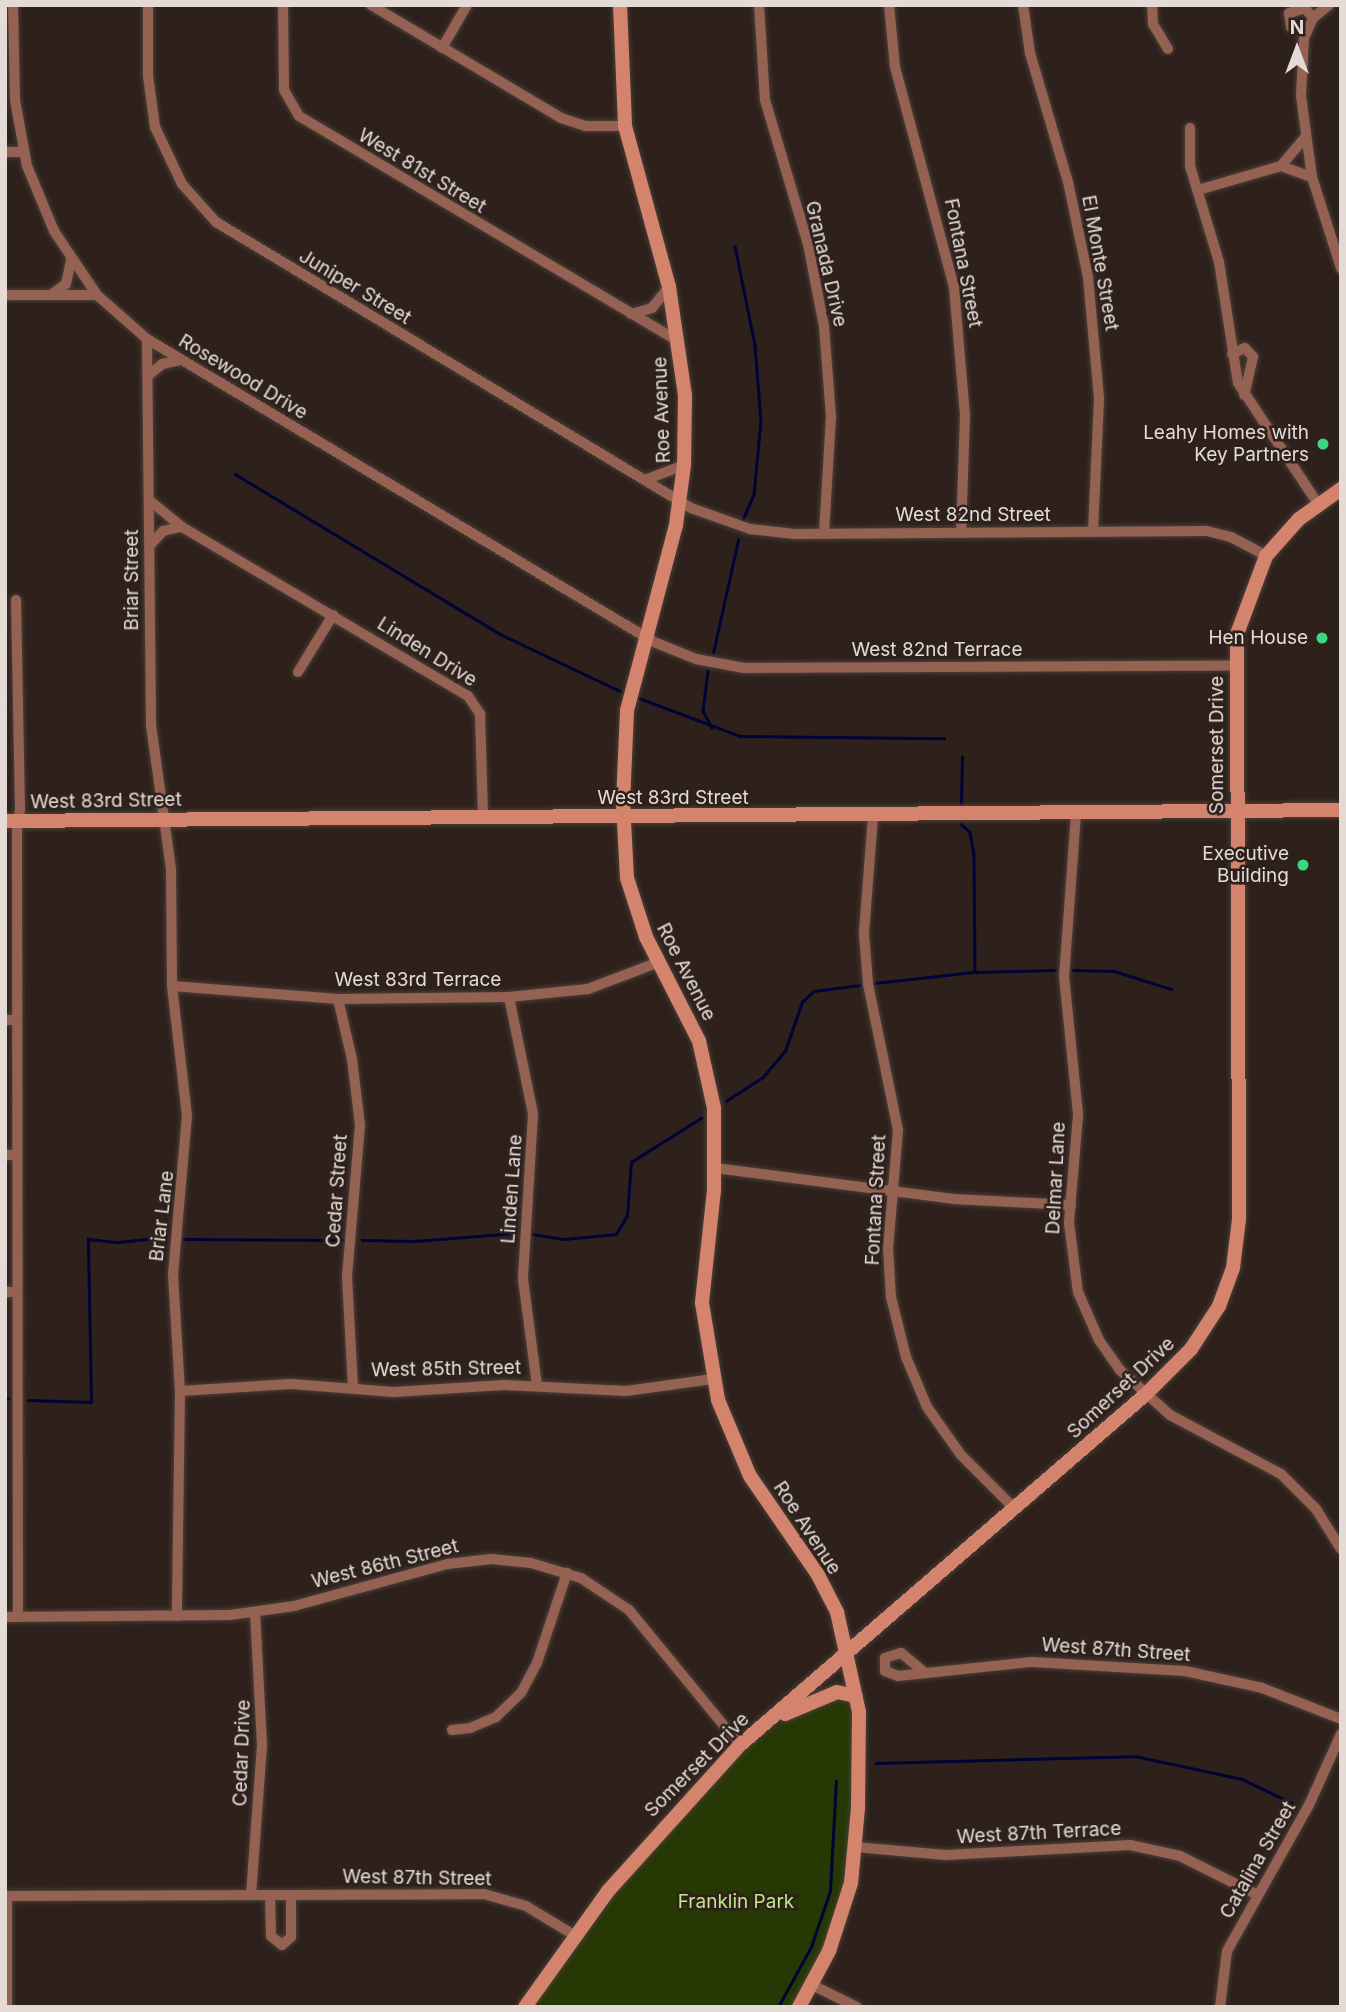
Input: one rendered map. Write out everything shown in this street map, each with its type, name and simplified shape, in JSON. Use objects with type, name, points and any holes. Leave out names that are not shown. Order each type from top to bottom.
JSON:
[{"type":"street","name":"Rosewood Drive","points":[[13,5],[9,19],[15,100],[24,152],[37,195],[71,261],[97,295],[148,340],[645,636]]},
{"type":"street","name":"Juniper Street","points":[[148,5],[148,76],[155,127],[182,184],[216,222],[680,502]]},
{"type":"street","name":"West 81st Street","points":[[283,5],[284,90],[299,116],[679,342]]},
{"type":"street","points":[[371,5],[569,122],[593,127],[625,126]]},
{"type":"street","points":[[442,48],[467,5]]},
{"type":"street","name":"Roe Avenue","points":[[620,5],[625,126],[669,287],[685,396],[684,465],[680,502],[627,711],[623,818],[631,897],[659,962],[692,1021],[704,1058],[714,1108],[715,1168],[702,1273],[703,1326],[712,1379],[739,1453],[818,1574],[837,1612],[849,1653],[856,1696],[860,1742],[855,1847],[844,1912],[812,1985],[799,2007]]},
{"type":"street","name":"Granada Drive","points":[[758,5],[765,100],[808,244],[824,326],[831,416],[824,534]]},
{"type":"street","name":"Fontana Street","points":[[889,5],[895,68],[954,287],[965,415],[961,533]]},
{"type":"street","name":"El Monte Street","points":[[1023,5],[1030,53],[1068,182],[1090,290],[1099,399],[1093,532]]},
{"type":"street","points":[[1152,5],[1153,24],[1168,49]]},
{"type":"street","points":[[1329,5],[1313,18],[1307,30],[1300,64],[1305,137],[1312,177],[1341,268]]},
{"type":"street","points":[[1307,30],[1291,27],[1289,13],[1305,8],[1313,18]]},
{"type":"street","points":[[1190,128],[1188,150],[1219,262],[1232,354],[1244,395],[1318,504]]},
{"type":"street","points":[[1198,190],[1281,166],[1305,137]]},
{"type":"street","points":[[5,152],[24,152]]},
{"type":"street","points":[[1281,166],[1312,177]]},
{"type":"street","points":[[50,295],[66,284],[71,261]]},
{"type":"street","points":[[627,313],[647,311],[669,287]]},
{"type":"street","points":[[5,295],[97,295]]},
{"type":"street","name":"Briar Street","points":[[148,340],[150,725],[163,820]]},
{"type":"street","points":[[1232,354],[1245,348],[1253,357],[1244,395]]},
{"type":"street","points":[[149,375],[169,361],[181,360]]},
{"type":"street","points":[[645,480],[684,465]]},
{"type":"street","name":"Somerset Drive","points":[[525,2007],[574,1935],[652,1838],[740,1745],[1146,1394],[1206,1328],[1227,1287],[1237,1245],[1236,665],[1242,613],[1266,556],[1318,504],[1341,489]]},
{"type":"street","name":"Linden Drive","points":[[149,500],[182,527],[456,688],[475,705],[482,734],[483,818]]},
{"type":"street","name":"West 82nd Street","points":[[680,502],[750,529],[824,534],[1214,532],[1266,556]]},
{"type":"street","points":[[149,547],[158,534],[182,527]]},
{"type":"street","points":[[16,600],[12,821],[17,1020],[18,1617]]},
{"type":"street","points":[[298,672],[333,615]]},
{"type":"street","name":"West 82nd Terrace","points":[[645,636],[695,659],[744,668],[1236,665]]},
{"type":"street","name":"West 83rd Street","points":[[12,821],[873,816],[1341,810]]},
{"type":"street","name":"Delmar Lane","points":[[1076,814],[1065,976],[1078,1115],[1071,1205],[1072,1263],[1087,1316],[1120,1370],[1146,1394],[1192,1428],[1243,1450],[1281,1474],[1316,1509],[1341,1549]]},
{"type":"street","name":"Fontana Street","points":[[873,816],[866,888],[866,959],[872,1006],[896,1113],[889,1270],[905,1357],[946,1436],[1014,1509]]},
{"type":"street","name":"Briar Lane","points":[[163,820],[173,891],[172,986],[187,1115],[173,1274],[180,1391],[177,1616]]},
{"type":"street","name":"West 83rd Terrace","points":[[172,986],[338,999],[509,998],[588,989],[659,962]]},
{"type":"street","name":"Linden Lane","points":[[509,998],[533,1114],[523,1279],[537,1385]]},
{"type":"street","name":"Cedar Street","points":[[338,999],[352,1059],[359,1125],[347,1277],[353,1388]]},
{"type":"street","points":[[5,1020],[17,1020]]},
{"type":"street","points":[[5,1155],[17,1154]]},
{"type":"street","points":[[715,1168],[989,1202],[1071,1205]]},
{"type":"street","points":[[5,1292],[17,1293]]},
{"type":"street","name":"West 85th Street","points":[[180,1391],[274,1384],[406,1391],[537,1385],[626,1391],[712,1379]]},
{"type":"street","name":"West 86th Street","points":[[5,1617],[177,1616],[255,1612],[470,1560],[521,1561],[567,1573],[599,1587],[629,1610],[740,1745]]},
{"type":"street","points":[[452,1730],[470,1728],[496,1717],[521,1693],[537,1663],[567,1573]]},
{"type":"street","name":"Cedar Drive","points":[[251,1895],[262,1745],[255,1612]]},
{"type":"street","name":"West 87th Street","points":[[924,1672],[1032,1662],[1147,1667],[1262,1688],[1341,1719]]},
{"type":"street","points":[[768,1721],[837,1692],[856,1696]]},
{"type":"street","name":"Catalina Street","points":[[1220,2007],[1224,1959],[1309,1805],[1341,1734]]},
{"type":"street","name":"West 87th Terrace","points":[[855,1847],[946,1855],[1130,1845],[1191,1860],[1258,1895]]},
{"type":"street","points":[[270,1895],[271,1936],[282,1945],[291,1937],[291,1895]]},
{"type":"street","points":[[6,1896],[7,2007]]},
{"type":"street","name":"West 87th Street","points":[[6,1896],[496,1896],[526,1906],[574,1935]]},
{"type":"street","points":[[812,1985],[857,2007]]},
{"type":"green space","name":"Franklin Park","points":[[848,1699],[852,1728],[851,1883],[799,2007],[525,2007],[693,1794],[775,1726],[835,1700]]},
{"type":"waterway","points":[[735,246],[755,345],[761,421],[754,495],[743,520]]},
{"type":"waterway","points":[[235,474],[500,634],[620,691]]},
{"type":"waterway","points":[[713,653],[738,540]]},
{"type":"waterway","points":[[708,671],[703,711],[712,728]]},
{"type":"waterway","points":[[639,698],[740,736],[944,738]]},
{"type":"waterway","points":[[961,804],[962,757]]},
{"type":"waterway","points":[[961,824],[970,832],[974,855],[975,972],[1055,970]]},
{"type":"waterway","points":[[1072,970],[1114,971],[1171,989]]},
{"type":"waterway","points":[[875,983],[975,972]]},
{"type":"waterway","points":[[726,1101],[763,1077],[785,1051],[802,1002],[814,991],[860,985]]},
{"type":"waterway","points":[[532,1234],[565,1239],[616,1234],[627,1216],[631,1162],[701,1118]]},
{"type":"waterway","points":[[362,1240],[414,1241],[516,1233]]},
{"type":"waterway","points":[[28,1400],[91,1402],[88,1239],[118,1242],[166,1237]]},
{"type":"waterway","points":[[183,1239],[343,1240]]},
{"type":"waterway","points":[[5,1399],[10,1399]]},
{"type":"waterway","points":[[876,1763],[1135,1756],[1242,1779],[1292,1803]]},
{"type":"waterway","points":[[778,2007],[811,1947],[830,1891],[836,1781]]},
{"type":"place","name":"Leahy Homes with Key Partners","points":[[1323,444]]},
{"type":"place","name":"Hen House","points":[[1322,638]]},
{"type":"place","name":"Executive Building","points":[[1303,865]]}]
